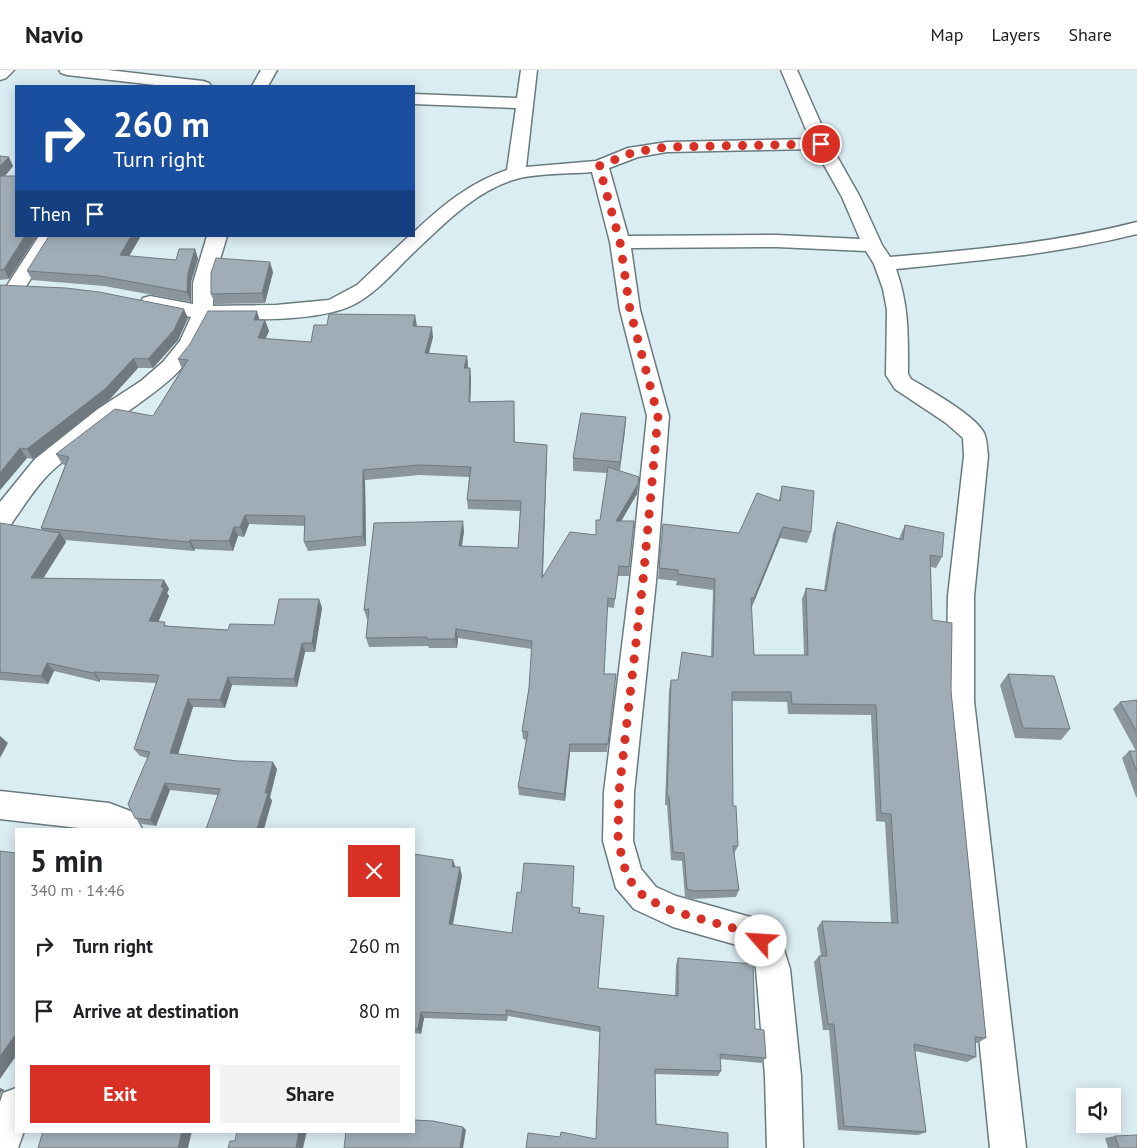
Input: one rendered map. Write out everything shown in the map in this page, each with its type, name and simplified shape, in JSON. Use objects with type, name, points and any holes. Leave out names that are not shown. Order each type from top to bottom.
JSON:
[{"type":"street","points":[[0,75],[6,70]]},
{"type":"street","points":[[67,70],[145,83],[184,85]]},
{"type":"street","points":[[261,85],[270,70]]},
{"type":"street","points":[[516,173],[529,70]]},
{"type":"street","points":[[789,70],[821,144],[851,197],[893,289],[896,310],[898,376],[903,384],[948,412],[974,435],[976,456],[961,596],[960,701],[1008,1148]]},
{"type":"street","points":[[415,99],[524,104]]},
{"type":"street","points":[[131,299],[204,313],[276,312],[333,306],[347,300],[364,288],[438,220],[474,191],[495,180],[516,173],[599,166],[634,152],[667,147],[821,144]]},
{"type":"street","points":[[599,166],[620,242],[630,310],[658,416],[643,581],[619,792],[618,841],[627,877],[645,898],[673,911],[754,934],[768,949],[773,969],[783,1076],[785,1148]]},
{"type":"street","points":[[620,242],[777,241],[878,254],[1014,252],[1093,239],[1137,228]]},
{"type":"street","points":[[17,287],[48,237]]},
{"type":"street","points":[[0,520],[43,465],[106,415],[149,386],[171,368],[190,343],[204,313],[203,283],[217,237]]},
{"type":"street","points":[[0,805],[109,817],[122,822],[126,828]]},
{"type":"street","points":[[0,1147],[15,1109]]},
{"type":"building","points":[[0,156],[9,157],[0,166]]},
{"type":"building","points":[[0,176],[15,176],[15,237],[24,237],[4,269],[0,270]]},
{"type":"building","points":[[48,237],[130,237],[120,255],[176,260],[179,249],[195,249],[188,273],[187,292],[100,276],[27,271]]},
{"type":"building","points":[[216,258],[270,262],[262,293],[211,294],[211,273]]},
{"type":"building","points":[[0,285],[66,288],[99,292],[184,309],[174,330],[148,359],[134,358],[105,389],[27,449],[20,448],[0,473]]},
{"type":"building","points":[[208,311],[257,311],[254,320],[265,320],[258,338],[311,342],[314,325],[327,325],[329,314],[415,315],[413,326],[432,327],[425,353],[467,356],[464,368],[470,368],[469,402],[514,401],[514,442],[547,445],[542,578],[570,532],[596,535],[596,520],[600,520],[608,467],[639,477],[638,484],[616,521],[634,521],[629,567],[619,566],[615,599],[608,598],[604,674],[616,674],[608,744],[570,744],[564,794],[518,787],[528,732],[522,731],[529,688],[532,641],[456,629],[455,639],[427,639],[427,637],[366,638],[369,609],[364,610],[374,523],[463,521],[459,546],[518,548],[521,501],[467,500],[471,467],[419,465],[363,470],[363,536],[304,542],[305,516],[245,515],[240,527],[234,527],[229,541],[190,540],[189,542],[41,528],[69,457],[56,454],[115,409],[153,416],[188,360],[178,359],[190,344]]},
{"type":"building","points":[[581,413],[626,417],[620,462],[573,458]]},
{"type":"building","points":[[782,486],[814,491],[811,532],[783,527],[754,598],[751,598],[754,655],[808,655],[806,588],[826,591],[837,522],[903,540],[905,525],[944,533],[942,557],[930,555],[932,620],[952,623],[951,691],[986,1038],[975,1037],[976,1057],[914,1044],[926,1132],[844,1126],[834,1024],[828,1024],[819,956],[827,956],[822,921],[898,923],[891,814],[881,813],[876,705],[792,704],[791,692],[732,692],[733,806],[736,806],[738,846],[733,846],[739,890],[694,891],[687,889],[684,853],[673,852],[669,797],[667,796],[671,680],[678,680],[682,652],[713,657],[715,579],[678,574],[678,570],[659,568],[663,524],[739,533],[757,493],[780,501]]},
{"type":"building","points":[[0,523],[60,533],[31,578],[164,580],[161,587],[164,588],[149,621],[165,622],[164,626],[228,630],[230,624],[274,625],[279,599],[319,599],[312,643],[302,643],[294,679],[228,677],[220,700],[188,699],[170,753],[238,761],[273,762],[265,793],[268,793],[257,828],[206,828],[220,789],[165,783],[150,820],[135,818],[128,804],[150,752],[134,749],[159,675],[93,673],[47,663],[41,676],[0,672]]},
{"type":"building","points":[[1008,674],[1054,676],[1070,729],[1023,728]]},
{"type":"building","points":[[1137,700],[1137,732],[1120,702]]},
{"type":"building","points":[[1129,751],[1137,751],[1137,772]]},
{"type":"building","points":[[0,851],[15,853],[15,1035],[0,1056]]},
{"type":"building","points":[[415,854],[453,860],[452,867],[460,867],[449,924],[512,933],[517,892],[521,893],[524,863],[574,866],[572,907],[580,908],[579,913],[604,916],[598,988],[678,996],[678,958],[753,964],[755,1029],[764,1030],[766,1058],[720,1054],[721,1071],[655,1069],[656,1124],[728,1133],[728,1148],[526,1148],[528,1133],[560,1137],[561,1132],[596,1139],[600,1027],[506,1010],[506,1015],[421,1012],[418,1029],[415,1028]]},
{"type":"building","points":[[415,1120],[433,1121],[463,1127],[460,1148],[344,1148],[346,1133],[415,1133]]},
{"type":"building","points":[[42,1133],[182,1133],[178,1148],[38,1148]]},
{"type":"building","points":[[237,1133],[299,1133],[296,1148],[228,1148],[230,1141],[235,1141]]},
{"type":"building","points":[[1137,1135],[1137,1148],[1119,1148],[1115,1136]]},
{"type":"route","points":[[761,941],[754,934],[673,911],[645,898],[627,877],[618,841],[619,792],[643,581],[658,416],[630,310],[620,242],[599,166],[634,152],[667,147],[821,144]]}]
